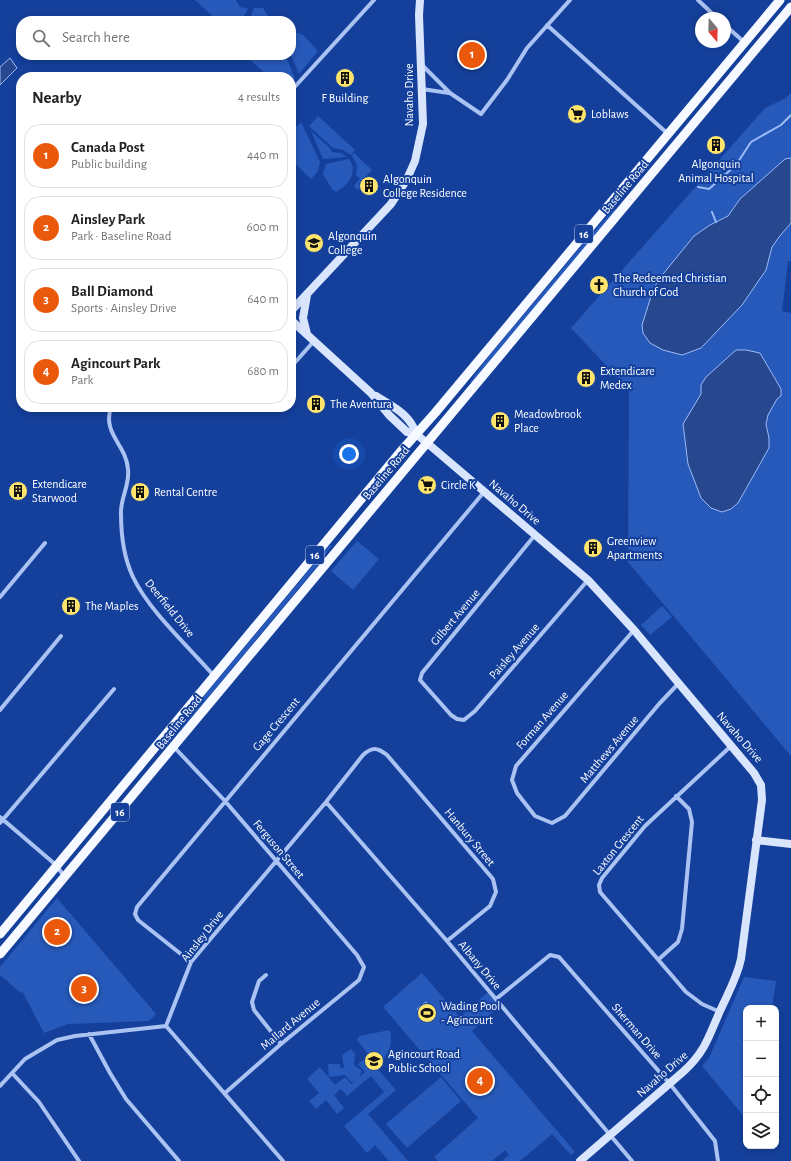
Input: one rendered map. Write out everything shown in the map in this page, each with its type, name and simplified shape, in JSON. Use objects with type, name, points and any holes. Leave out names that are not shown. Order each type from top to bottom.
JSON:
[{"type":"main road","points":[[766,16],[772,0]]},
{"type":"main road","name":"Baseline Road","points":[[0,934],[56,865],[780,0]]},
{"type":"main road","name":"Baseline Road","points":[[0,954],[677,143],[716,99],[791,7]]},
{"type":"main road","points":[[778,22],[791,18]]},
{"type":"main road","points":[[668,134],[677,143]]},
{"type":"street","points":[[296,86],[374,0]]},
{"type":"street","name":"Navaho Drive","points":[[296,306],[391,204],[407,179],[415,161],[423,124],[418,15],[420,0]]},
{"type":"street","points":[[421,64],[450,93],[481,114],[507,80],[526,48],[570,0]]},
{"type":"street","points":[[698,0],[711,12]]},
{"type":"street","points":[[547,25],[668,134]]},
{"type":"street","points":[[731,30],[744,42]]},
{"type":"street","points":[[422,89],[450,93]]},
{"type":"street","points":[[307,295],[303,318],[307,335]]},
{"type":"street","name":"Navaho Drive","points":[[296,325],[371,393],[397,409],[413,424],[416,434],[588,580],[634,630],[678,684],[732,745],[754,772],[761,785],[762,800],[740,965],[736,978],[708,1040],[698,1059],[580,1161]]},
{"type":"street","points":[[296,361],[314,341]]},
{"type":"street","name":"Deerfield Drive","points":[[109,412],[108,425],[124,452],[128,468],[128,484],[120,512],[128,564],[137,584],[152,605],[214,676]]},
{"type":"street","name":"Gage Crescent","points":[[192,962],[138,920],[135,914],[137,907],[484,491]]},
{"type":"street","name":"Gilbert Avenue","points":[[449,713],[420,680],[422,673],[536,535]]},
{"type":"street","points":[[0,597],[45,543]]},
{"type":"street","name":"Paisley Avenue","points":[[449,713],[457,719],[464,720],[475,711],[588,580]]},
{"type":"street","name":"Forman Avenue","points":[[552,823],[535,816],[517,793],[512,780],[516,766],[634,630]]},
{"type":"street","points":[[0,710],[61,636]]},
{"type":"street","name":"Matthews Avenue","points":[[552,823],[565,816],[659,704],[678,684]]},
{"type":"street","points":[[65,876],[56,865],[1,820],[114,689]]},
{"type":"street","name":"Laxton Crescent","points":[[720,1012],[702,1004],[686,992],[600,892],[599,885],[602,878],[645,826],[732,745]]},
{"type":"street","name":"Ferguson Street","points":[[174,747],[225,800],[357,955],[364,967]]},
{"type":"street","name":"Ainsley Drive","points":[[166,1026],[192,962],[326,802],[363,755],[370,749],[376,748]]},
{"type":"street","name":"Hanbury Street","points":[[376,748],[387,755],[493,879],[496,892],[490,906],[447,941]]},
{"type":"street","points":[[659,959],[678,942],[682,929],[692,822],[688,809],[676,796]]},
{"type":"street","name":"Albany Drive","points":[[326,802],[447,941],[632,1161]]},
{"type":"street","points":[[756,840],[791,844]]},
{"type":"street","name":"Sherman Drive","points":[[496,999],[550,955],[559,957],[670,1084],[715,1141],[718,1161]]},
{"type":"street","name":"Mallard Avenue","points":[[225,1093],[281,1044],[359,980],[364,967]]},
{"type":"street","points":[[266,975],[259,981],[252,1002],[254,1010],[281,1044]]},
{"type":"street","points":[[0,1086],[24,1059],[57,1040],[89,1034],[166,1026],[283,1161]]},
{"type":"street","points":[[89,1034],[126,1099],[179,1161]]},
{"type":"street","points":[[12,1073],[39,1102],[79,1161]]},
{"type":"shaded area","points":[[195,0],[236,0],[240,7],[248,9],[244,16],[213,16]]},
{"type":"shaded area","points":[[254,8],[263,8],[268,16],[251,16]]},
{"type":"shaded area","points":[[296,33],[302,34],[318,51],[299,74],[293,60],[296,60]]},
{"type":"shaded area","points":[[10,58],[17,68],[0,85],[0,67]]},
{"type":"shaded area","points":[[250,60],[287,60],[292,72],[264,72]]},
{"type":"shaded area","points":[[791,93],[791,261],[788,261],[782,311],[791,313],[791,756],[628,562],[629,390],[571,328],[765,108],[784,99]]},
{"type":"shaded area","points":[[318,116],[355,150],[351,155],[343,150],[333,148],[309,126]]},
{"type":"shaded area","points":[[301,122],[320,162],[318,171],[311,179],[296,165],[296,128]]},
{"type":"shaded area","points":[[311,131],[330,148],[332,152],[341,153],[347,157],[323,159]]},
{"type":"shaded area","points":[[356,151],[355,154],[372,170],[359,184],[361,186],[358,190],[354,186],[360,178],[356,176],[357,165],[352,156]]},
{"type":"shaded area","points":[[791,158],[791,223],[772,247],[766,270],[742,305],[701,348],[682,355],[663,350],[650,343],[643,333],[642,325],[653,290],[659,279],[694,236],[710,225],[728,216],[740,199],[785,159]]},
{"type":"shaded area","points":[[349,159],[353,168],[351,178],[336,192],[332,189],[323,174],[326,164]]},
{"type":"shaded area","points":[[614,208],[616,209],[612,217],[472,383],[470,382],[488,357]]},
{"type":"shaded area","points":[[736,350],[746,350],[760,353],[781,389],[781,396],[777,399],[768,415],[766,424],[769,438],[769,448],[738,503],[731,509],[722,512],[711,508],[701,498],[688,464],[683,424],[701,394],[701,385],[706,377]]},
{"type":"shaded area","points":[[357,541],[379,559],[353,590],[331,571]]},
{"type":"shaded area","points":[[330,545],[332,545],[319,564],[164,750],[161,747]]},
{"type":"shaded area","points":[[662,606],[672,617],[650,635],[641,625]]},
{"type":"shaded area","points":[[57,898],[156,1014],[149,1021],[68,1024],[44,1033],[22,991],[21,993],[0,975],[0,967]]},
{"type":"shaded area","points":[[422,973],[460,1017],[488,992],[499,1006],[472,1031],[575,1152],[571,1155],[552,1134],[520,1161],[502,1161],[509,1155],[505,1150],[492,1161],[438,1161],[434,1157],[478,1118],[383,1007]]},
{"type":"shaded area","points":[[744,977],[776,981],[772,1005],[743,1005],[743,1115],[702,1066],[709,1058]]},
{"type":"shaded area","name":"Wading Pool - Agincourt","points":[[426,1002],[436,1016],[427,1023],[417,1009]]},
{"type":"shaded area","points":[[390,1030],[391,1041],[389,1049],[385,1057],[377,1065],[357,1040],[359,1036]]},
{"type":"shaded area","points":[[351,1049],[355,1054],[354,1065],[362,1071],[359,1077],[365,1072],[358,1064],[367,1057],[396,1090],[368,1114],[408,1161],[389,1161],[375,1145],[367,1153],[344,1126],[384,1092],[371,1076],[347,1096],[341,1089],[334,1095],[344,1108],[337,1114],[326,1100],[316,1109],[309,1101],[319,1093],[307,1079],[320,1067],[335,1085],[345,1077],[351,1084],[355,1081],[351,1082],[345,1075],[329,1077],[328,1064],[340,1064],[340,1068],[344,1068],[342,1055]]},
{"type":"shaded area","points":[[441,1077],[461,1101],[407,1148],[386,1124]]},
{"type":"waterway","points":[[698,187],[709,189],[736,165],[751,142],[781,125],[791,115]]},
{"type":"waterway","points":[[712,212],[716,222]]},
{"type":"place","name":"Canada Post","points":[[472,55]]},
{"type":"place","name":"F Building","points":[[345,78]]},
{"type":"place","name":"Loblaws","points":[[577,114]]},
{"type":"place","name":"Algonquin Animal Hospital","points":[[716,145]]},
{"type":"place","name":"Algonquin College Residence","points":[[369,186]]},
{"type":"place","name":"Algonquin College","points":[[314,243]]},
{"type":"place","name":"The Redeemed Christian Church of God","points":[[599,285]]},
{"type":"place","name":"Extendicare Medex","points":[[586,378]]},
{"type":"place","name":"The Aventura","points":[[316,404]]},
{"type":"place","name":"Meadowbrook Place","points":[[500,421]]},
{"type":"place","name":"Circle K","points":[[427,485]]},
{"type":"place","name":"Extendicare Starwood","points":[[18,491]]},
{"type":"place","name":"Rental Centre","points":[[140,492]]},
{"type":"place","name":"Greenview Apartments","points":[[593,548]]},
{"type":"place","name":"The Maples","points":[[71,606]]},
{"type":"place","name":"Ainsley Park","points":[[57,932]]},
{"type":"place","name":"Ball Diamond","points":[[84,989]]},
{"type":"place","name":"Wading Pool - Agincourt","points":[[427,1013]]},
{"type":"place","name":"Agincourt Road Public School","points":[[374,1061]]},
{"type":"place","name":"Agincourt Park","points":[[480,1081]]}]
